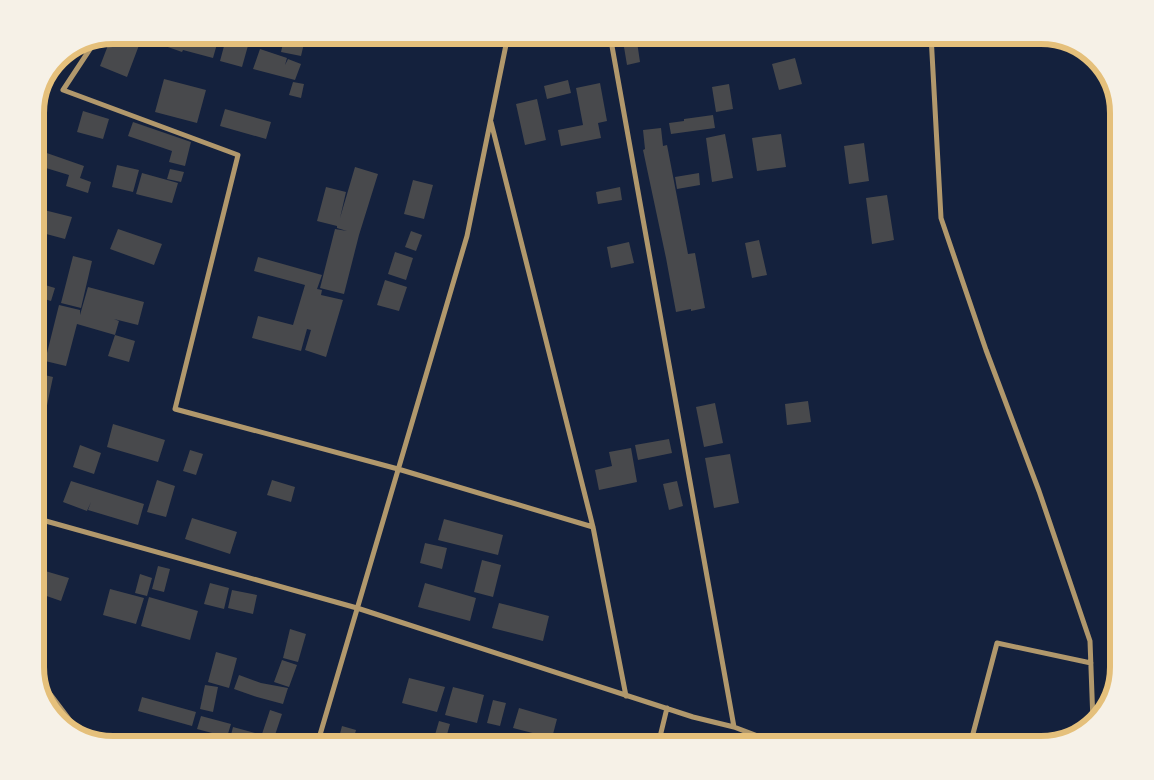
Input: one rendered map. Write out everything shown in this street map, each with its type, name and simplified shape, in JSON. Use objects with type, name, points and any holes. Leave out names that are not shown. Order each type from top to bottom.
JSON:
[{"type":"street","points":[[320,736],[467,236],[506,44]]},
{"type":"street","points":[[612,44],[734,727]]},
{"type":"street","points":[[931,44],[941,218],[986,350],[1039,491],[1090,641],[1093,713]]},
{"type":"street","points":[[91,47],[63,90],[238,155],[175,409],[398,469],[593,527]]},
{"type":"street","points":[[490,121],[593,527],[626,696]]},
{"type":"street","points":[[44,521],[357,608],[626,696],[692,717],[734,727],[758,736]]},
{"type":"street","points":[[972,736],[996,643],[1091,663]]},
{"type":"street","points":[[48,691],[71,722]]},
{"type":"street","points":[[660,736],[667,708]]},
{"type":"building","points":[[108,44],[139,44],[127,77],[100,66]]},
{"type":"building","points":[[166,44],[217,44],[213,58],[183,50],[182,52],[165,46]]},
{"type":"building","points":[[225,44],[248,44],[242,67],[220,61]]},
{"type":"building","points":[[283,44],[304,44],[301,56],[281,52]]},
{"type":"building","points":[[624,44],[637,44],[640,62],[627,65]]},
{"type":"building","points":[[260,49],[287,58],[285,65],[288,59],[301,64],[295,80],[253,69]]},
{"type":"building","points":[[795,58],[802,84],[779,90],[772,64]]},
{"type":"building","points":[[164,79],[206,90],[197,123],[155,112]]},
{"type":"building","points":[[568,80],[571,93],[547,99],[544,86]]},
{"type":"building","points":[[293,82],[304,84],[301,98],[289,95]]},
{"type":"building","points":[[600,83],[607,121],[598,123],[601,138],[561,146],[558,130],[583,125],[576,88]]},
{"type":"building","points":[[729,84],[733,109],[716,112],[712,87]]},
{"type":"building","points":[[537,99],[546,140],[525,145],[516,104]]},
{"type":"building","points":[[225,109],[271,122],[266,139],[220,126]]},
{"type":"building","points":[[83,111],[109,119],[103,139],[77,132]]},
{"type":"building","points":[[713,115],[715,128],[671,134],[669,123]]},
{"type":"building","points":[[133,122],[191,142],[185,166],[169,162],[172,151],[128,136]]},
{"type":"building","points":[[661,128],[663,146],[667,145],[688,254],[695,253],[705,308],[691,311],[691,309],[676,312],[643,150],[645,149],[643,130]]},
{"type":"building","points":[[725,134],[733,178],[712,182],[706,138]]},
{"type":"building","points":[[781,134],[786,167],[757,171],[752,138]]},
{"type":"building","points":[[864,143],[869,181],[849,184],[844,146]]},
{"type":"building","points":[[44,152],[84,166],[80,178],[91,182],[88,193],[66,186],[69,175],[44,167]]},
{"type":"building","points":[[117,165],[139,170],[133,192],[112,187]]},
{"type":"building","points":[[355,167],[378,174],[359,235],[344,294],[320,288],[335,229],[347,231],[337,228],[337,226],[317,221],[326,187],[346,192],[340,218]]},
{"type":"building","points":[[170,169],[184,172],[181,182],[167,179]]},
{"type":"building","points":[[142,173],[178,183],[172,203],[136,194]]},
{"type":"building","points":[[699,173],[700,185],[677,189],[675,177]]},
{"type":"building","points":[[413,180],[433,185],[424,219],[404,214]]},
{"type":"building","points":[[620,187],[622,200],[598,204],[596,192]]},
{"type":"building","points":[[887,195],[894,240],[872,244],[866,198]]},
{"type":"building","points":[[44,210],[72,217],[65,239],[44,233]]},
{"type":"building","points":[[118,229],[162,244],[154,265],[110,249]]},
{"type":"building","points":[[411,231],[422,235],[416,251],[405,247]]},
{"type":"building","points":[[759,240],[767,275],[752,278],[745,243]]},
{"type":"building","points":[[629,242],[634,263],[611,268],[607,247]]},
{"type":"building","points":[[395,252],[413,258],[406,280],[388,274]]},
{"type":"building","points":[[73,256],[92,261],[81,308],[61,303]]},
{"type":"building","points":[[258,257],[322,275],[317,289],[322,290],[321,295],[343,300],[326,357],[305,350],[311,330],[307,329],[301,351],[252,338],[258,316],[293,325],[305,285],[254,271]]},
{"type":"building","points":[[385,280],[407,287],[399,311],[377,305]]},
{"type":"building","points":[[44,285],[55,288],[51,301],[44,299]]},
{"type":"building","points":[[88,287],[144,302],[138,325],[114,319],[119,321],[115,335],[77,324],[66,366],[45,361],[59,305],[80,310],[80,315]]},
{"type":"building","points":[[115,335],[135,341],[129,362],[108,356]]},
{"type":"building","points":[[44,375],[53,377],[44,415]]},
{"type":"building","points":[[808,401],[811,422],[787,425],[785,404]]},
{"type":"building","points":[[715,403],[723,443],[704,447],[696,407]]},
{"type":"building","points":[[113,424],[165,440],[158,462],[107,447]]},
{"type":"building","points":[[669,439],[672,453],[638,460],[635,445]]},
{"type":"building","points":[[80,445],[101,453],[94,474],[73,467]]},
{"type":"building","points":[[631,448],[637,482],[599,490],[595,470],[612,466],[609,452]]},
{"type":"building","points":[[190,450],[203,454],[196,475],[183,471]]},
{"type":"building","points":[[730,454],[739,503],[714,508],[705,458]]},
{"type":"building","points":[[157,480],[175,486],[166,517],[147,512]]},
{"type":"building","points":[[272,480],[295,487],[291,502],[267,495]]},
{"type":"building","points":[[71,481],[144,504],[138,525],[88,510],[91,502],[87,511],[63,502]]},
{"type":"building","points":[[677,481],[683,506],[669,510],[663,484]]},
{"type":"building","points":[[192,518],[237,532],[230,554],[185,539]]},
{"type":"building","points":[[444,519],[503,535],[498,555],[438,540]]},
{"type":"building","points":[[425,543],[447,548],[442,569],[420,563]]},
{"type":"building","points":[[482,560],[501,565],[493,597],[474,592]]},
{"type":"building","points":[[158,566],[170,569],[164,592],[152,589]]},
{"type":"building","points":[[44,571],[69,578],[61,601],[44,595]]},
{"type":"building","points":[[140,574],[152,578],[147,596],[135,593]]},
{"type":"building","points":[[210,583],[229,588],[224,609],[204,604]]},
{"type":"building","points":[[425,583],[476,598],[470,621],[418,607]]},
{"type":"building","points":[[110,589],[144,598],[136,624],[103,615]]},
{"type":"building","points":[[232,590],[257,595],[253,614],[228,608]]},
{"type":"building","points":[[149,597],[198,611],[190,640],[141,626]]},
{"type":"building","points":[[499,603],[549,616],[543,641],[492,628]]},
{"type":"building","points":[[290,629],[306,634],[298,662],[283,658]]},
{"type":"building","points":[[216,652],[237,658],[229,688],[208,682]]},
{"type":"building","points":[[282,660],[297,665],[289,687],[274,682]]},
{"type":"building","points":[[239,675],[261,683],[288,688],[283,704],[234,689]]},
{"type":"building","points":[[409,678],[445,687],[437,712],[402,703]]},
{"type":"building","points":[[205,685],[218,687],[213,712],[200,709]]},
{"type":"building","points":[[453,687],[484,695],[477,723],[445,715]]},
{"type":"building","points":[[142,697],[196,712],[192,726],[138,711]]},
{"type":"building","points":[[493,700],[506,703],[500,726],[487,723]]},
{"type":"building","points":[[519,708],[557,719],[553,736],[544,736],[513,728]]},
{"type":"building","points":[[270,710],[282,714],[275,736],[262,734]]},
{"type":"building","points":[[201,716],[231,724],[227,736],[197,729]]},
{"type":"building","points":[[439,721],[450,724],[447,736],[435,736]]},
{"type":"building","points":[[342,726],[356,730],[354,736],[339,736]]},
{"type":"building","points":[[233,727],[259,734],[258,736],[231,736]]}]
